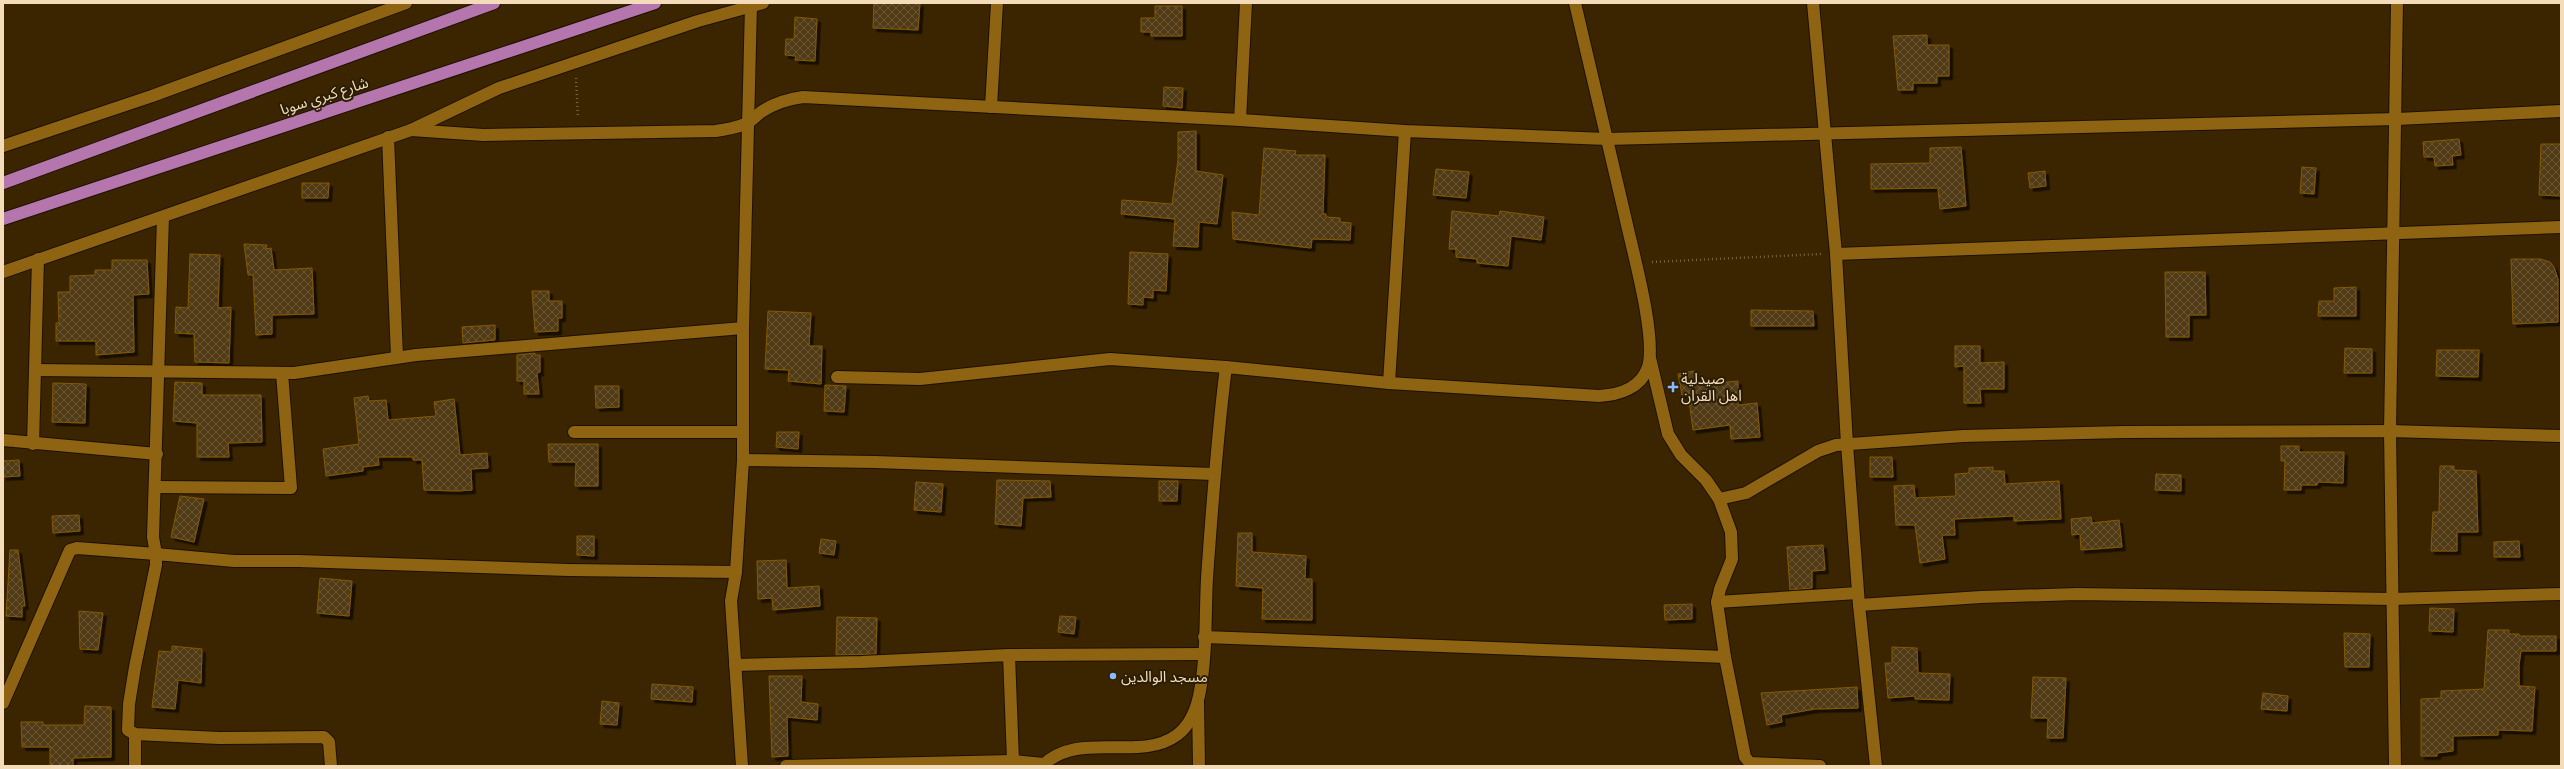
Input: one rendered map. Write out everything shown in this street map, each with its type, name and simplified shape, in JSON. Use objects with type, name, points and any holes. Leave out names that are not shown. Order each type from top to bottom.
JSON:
[{"type":"highway","name":"شارع كبري سوبا","points":[[3,183],[494,3]]},
{"type":"highway","name":"شارع كبري سوبا","points":[[3,219],[655,3]]},
{"type":"street","points":[[3,146],[152,96],[406,3]]},
{"type":"street","points":[[992,107],[997,3]]},
{"type":"street","points":[[1240,120],[1246,3]]},
{"type":"street","points":[[1575,3],[1636,263],[1650,337],[1650,358],[1664,420],[1673,446],[1706,480],[1719,499],[1731,532],[1733,550],[1729,569],[1720,589],[1717,602],[1724,657],[1745,757],[1750,762],[1820,766]]},
{"type":"street","points":[[1812,3],[1836,254],[1847,444],[1859,605],[1876,766]]},
{"type":"street","points":[[2395,766],[2390,431],[2397,120],[2397,3]]},
{"type":"street","points":[[3,272],[163,218],[411,130],[499,88],[576,61],[757,4],[750,122],[743,328],[743,460],[736,572],[731,601],[742,766]]},
{"type":"street","points":[[411,130],[483,135],[716,131],[735,128],[750,122],[761,112],[775,105],[788,100],[803,97],[1240,120],[1405,131],[1607,139],[1825,135],[2397,120],[2561,111]]},
{"type":"street","points":[[1389,383],[1405,131]]},
{"type":"street","points":[[388,137],[397,358]]},
{"type":"street","points":[[163,218],[157,454],[153,537],[156,554],[156,566],[129,704],[127,728],[135,734],[219,738],[324,737],[329,742],[331,766]]},
{"type":"street","points":[[1836,254],[2394,232],[2561,227]]},
{"type":"street","points":[[33,444],[38,259]]},
{"type":"street","points":[[36,370],[282,373],[397,358],[743,328]]},
{"type":"street","points":[[837,377],[920,379],[983,370],[1110,359],[1226,367],[1389,383],[1608,396],[1626,390],[1641,380],[1650,358]]},
{"type":"street","points":[[1199,766],[1198,702],[1203,654],[1214,474],[1226,367]]},
{"type":"street","points":[[155,487],[291,488],[282,373]]},
{"type":"street","points":[[1719,499],[1757,488],[1826,447],[1847,444],[1963,436],[2086,433],[2390,431],[2561,436]]},
{"type":"street","points":[[574,432],[743,432]]},
{"type":"street","points":[[3,440],[33,444],[157,454]]},
{"type":"street","points":[[743,460],[875,462],[1214,474]]},
{"type":"street","points":[[3,703],[70,550],[77,548],[234,561],[298,561],[568,570],[736,572]]},
{"type":"street","points":[[1717,602],[1858,593]]},
{"type":"street","points":[[1859,605],[1980,597],[2077,594],[2392,599],[2561,594]]},
{"type":"street","points":[[1204,637],[1724,657]]},
{"type":"street","points":[[735,665],[862,662],[1009,654],[1203,654]]},
{"type":"street","points":[[1009,654],[1013,761]]},
{"type":"street","points":[[786,766],[1013,761],[1043,765],[1058,754],[1075,749],[1154,745],[1167,741],[1184,728],[1198,702]]},
{"type":"street","points":[[135,734],[135,766]]},
{"type":"path","points":[[576,61],[578,134]]},
{"type":"path","points":[[1636,263],[1836,254]]},
{"type":"building","points":[[874,3],[920,3],[918,30],[873,28]]},
{"type":"building","points":[[1155,6],[1182,6],[1182,36],[1151,36],[1151,32],[1141,32],[1141,18],[1155,18]]},
{"type":"building","points":[[795,17],[817,19],[815,61],[795,60],[796,56],[785,55],[786,39],[794,39]]},
{"type":"building","points":[[1927,35],[1927,45],[1949,45],[1949,76],[1937,76],[1937,83],[1913,83],[1913,90],[1898,90],[1893,36]]},
{"type":"building","points":[[1164,87],[1183,88],[1182,108],[1163,106]]},
{"type":"building","points":[[1196,131],[1196,171],[1223,175],[1217,224],[1199,222],[1198,247],[1173,246],[1175,219],[1121,214],[1122,200],[1172,204],[1178,160],[1178,132]]},
{"type":"building","points":[[2459,139],[2461,155],[2452,156],[2453,165],[2435,166],[2434,157],[2424,157],[2423,142]]},
{"type":"building","points":[[2541,144],[2561,144],[2561,196],[2539,195]]},
{"type":"building","points":[[1961,147],[1966,206],[1940,209],[1938,188],[1871,189],[1871,164],[1930,163],[1930,148]]},
{"type":"building","points":[[1264,148],[1296,151],[1295,155],[1325,155],[1323,214],[1326,214],[1326,217],[1340,218],[1340,222],[1351,223],[1350,240],[1312,239],[1311,248],[1233,239],[1232,212],[1259,215]]},
{"type":"building","points":[[2302,167],[2316,168],[2314,194],[2300,193]]},
{"type":"building","points":[[1436,169],[1469,172],[1466,198],[1433,195]]},
{"type":"building","points":[[2045,171],[2046,186],[2030,188],[2028,173]]},
{"type":"building","points":[[302,183],[329,183],[328,198],[302,198]]},
{"type":"building","points":[[1452,211],[1499,216],[1500,211],[1544,217],[1541,240],[1511,236],[1508,266],[1477,263],[1477,259],[1456,257],[1456,249],[1449,249]]},
{"type":"building","points":[[244,244],[267,245],[266,249],[271,248],[274,270],[312,268],[314,314],[272,315],[272,334],[256,335],[253,275],[248,275]]},
{"type":"building","points":[[1130,252],[1168,254],[1166,291],[1153,290],[1153,298],[1143,297],[1143,305],[1128,304]]},
{"type":"building","points":[[190,254],[220,255],[218,308],[231,307],[229,363],[195,362],[194,334],[175,333],[176,307],[188,308]]},
{"type":"building","points":[[2511,259],[2540,259],[2550,262],[2554,267],[2558,279],[2558,322],[2513,324]]},
{"type":"building","points":[[112,260],[147,260],[149,294],[133,295],[134,352],[96,355],[96,341],[56,341],[56,323],[59,323],[58,292],[70,292],[70,276],[95,275],[95,270],[112,270]]},
{"type":"building","points":[[2165,272],[2205,272],[2206,315],[2189,315],[2189,337],[2166,337]]},
{"type":"building","points":[[2356,287],[2356,316],[2318,316],[2319,301],[2334,301],[2334,288]]},
{"type":"building","points":[[532,291],[549,291],[549,301],[562,301],[562,318],[558,318],[558,331],[535,332]]},
{"type":"building","points":[[1751,310],[1813,311],[1814,326],[1751,326]]},
{"type":"building","points":[[768,311],[811,313],[809,346],[822,346],[821,384],[788,381],[789,370],[765,369]]},
{"type":"building","points":[[495,325],[495,340],[463,343],[462,327]]},
{"type":"building","points":[[1955,346],[1980,346],[1980,363],[2004,362],[2004,389],[1980,389],[1981,403],[1964,403],[1964,366],[1955,367]]},
{"type":"building","points":[[2345,348],[2372,349],[2372,373],[2344,373]]},
{"type":"building","points":[[2437,350],[2479,350],[2478,377],[2436,376]]},
{"type":"building","points":[[535,353],[535,355],[540,355],[540,372],[537,373],[539,394],[524,394],[524,381],[517,381],[517,355]]},
{"type":"building","points":[[1694,371],[1697,385],[1738,381],[1738,405],[1757,403],[1760,437],[1731,439],[1730,425],[1693,430],[1688,393],[1682,395],[1678,374]]},
{"type":"building","points":[[175,382],[202,383],[202,395],[261,395],[262,442],[228,443],[229,457],[197,457],[197,423],[173,421]]},
{"type":"building","points":[[53,383],[86,384],[85,423],[52,422]]},
{"type":"building","points":[[825,385],[846,386],[844,412],[824,411]]},
{"type":"building","points":[[595,386],[619,386],[619,407],[596,408]]},
{"type":"building","points":[[368,396],[369,401],[386,400],[388,420],[436,416],[434,402],[454,399],[460,455],[487,453],[488,468],[471,469],[472,490],[424,490],[422,460],[413,460],[413,457],[378,457],[379,465],[363,467],[363,471],[326,476],[323,449],[359,444],[354,398]]},
{"type":"building","points":[[777,432],[799,432],[798,449],[776,447]]},
{"type":"building","points":[[548,444],[598,444],[598,486],[575,486],[576,462],[549,462]]},
{"type":"building","points":[[2281,446],[2299,446],[2299,452],[2344,452],[2343,483],[2318,482],[2317,485],[2301,485],[2301,490],[2284,490],[2285,461],[2281,461]]},
{"type":"building","points":[[1870,457],[1892,457],[1893,477],[1870,477]]},
{"type":"building","points":[[19,460],[20,476],[3,477],[3,461]]},
{"type":"building","points":[[2440,466],[2454,466],[2454,470],[2476,471],[2478,532],[2457,532],[2457,551],[2431,551],[2433,512],[2439,512]]},
{"type":"building","points":[[1993,467],[1993,471],[2004,471],[2005,484],[2059,481],[2061,519],[2014,521],[2014,516],[1954,519],[1955,535],[1942,535],[1945,559],[1920,563],[1915,525],[1896,525],[1894,486],[1914,485],[1915,498],[1956,496],[1955,474],[1969,473],[1969,468]]},
{"type":"building","points":[[2156,474],[2181,475],[2181,491],[2155,490]]},
{"type":"building","points":[[997,480],[1050,481],[1051,497],[1023,498],[1021,526],[995,524]]},
{"type":"building","points":[[1159,481],[1178,481],[1177,501],[1159,501]]},
{"type":"building","points":[[916,482],[943,484],[941,512],[914,510]]},
{"type":"building","points":[[180,496],[204,499],[194,542],[171,537]]},
{"type":"building","points":[[79,515],[80,531],[53,533],[52,516]]},
{"type":"building","points":[[2091,517],[2092,523],[2119,520],[2122,547],[2081,550],[2080,534],[2072,535],[2071,519]]},
{"type":"building","points":[[1238,533],[1252,533],[1252,552],[1306,556],[1305,579],[1312,579],[1312,620],[1262,619],[1263,588],[1236,586]]},
{"type":"building","points":[[577,536],[594,536],[594,556],[577,555]]},
{"type":"building","points":[[821,539],[836,541],[834,555],[819,553]]},
{"type":"building","points":[[2519,541],[2520,557],[2494,557],[2494,542]]},
{"type":"building","points":[[1823,545],[1825,570],[1812,571],[1812,588],[1790,590],[1787,547]]},
{"type":"building","points":[[10,550],[18,550],[25,606],[22,606],[22,617],[6,616]]},
{"type":"building","points":[[786,560],[787,588],[819,586],[820,606],[773,610],[772,598],[758,599],[757,561]]},
{"type":"building","points":[[320,578],[352,581],[349,616],[317,613]]},
{"type":"building","points":[[1692,604],[1692,619],[1665,620],[1664,605]]},
{"type":"building","points":[[2430,608],[2454,609],[2453,632],[2429,631]]},
{"type":"building","points":[[79,611],[103,613],[98,650],[80,649]]},
{"type":"building","points":[[1060,616],[1076,617],[1074,634],[1058,632]]},
{"type":"building","points":[[837,617],[877,618],[876,654],[836,655]]},
{"type":"building","points":[[2488,630],[2509,630],[2509,634],[2519,634],[2519,636],[2556,636],[2556,651],[2521,651],[2519,686],[2535,687],[2532,731],[2498,730],[2498,735],[2453,736],[2453,751],[2437,753],[2437,756],[2421,756],[2421,699],[2441,698],[2441,691],[2484,689]]},
{"type":"building","points":[[2344,633],[2370,634],[2369,667],[2345,667]]},
{"type":"building","points":[[172,646],[202,649],[201,683],[178,680],[175,709],[152,707],[159,651],[172,652]]},
{"type":"building","points":[[1892,647],[1917,648],[1918,673],[1950,674],[1949,700],[1915,699],[1915,696],[1888,698],[1885,663],[1892,663]]},
{"type":"building","points":[[769,676],[802,676],[801,702],[818,704],[817,720],[787,717],[788,756],[772,757]]},
{"type":"building","points":[[2033,677],[2066,678],[2063,738],[2047,738],[2048,718],[2031,718]]},
{"type":"building","points":[[652,684],[693,687],[692,702],[651,699]]},
{"type":"building","points":[[1857,687],[1858,708],[1815,709],[1781,715],[1782,722],[1767,725],[1761,693]]},
{"type":"building","points":[[2263,693],[2288,696],[2287,711],[2261,709]]},
{"type":"building","points":[[602,701],[619,703],[617,725],[600,724]]},
{"type":"building","points":[[85,706],[111,707],[111,757],[73,758],[73,766],[50,766],[50,747],[22,747],[21,722],[43,722],[43,725],[84,725]]},
{"type":"place","name":"صيدلية اهل القران","points":[[1673,387]]},
{"type":"place","name":"مسجد الوالدين","points":[[1113,676]]}]
